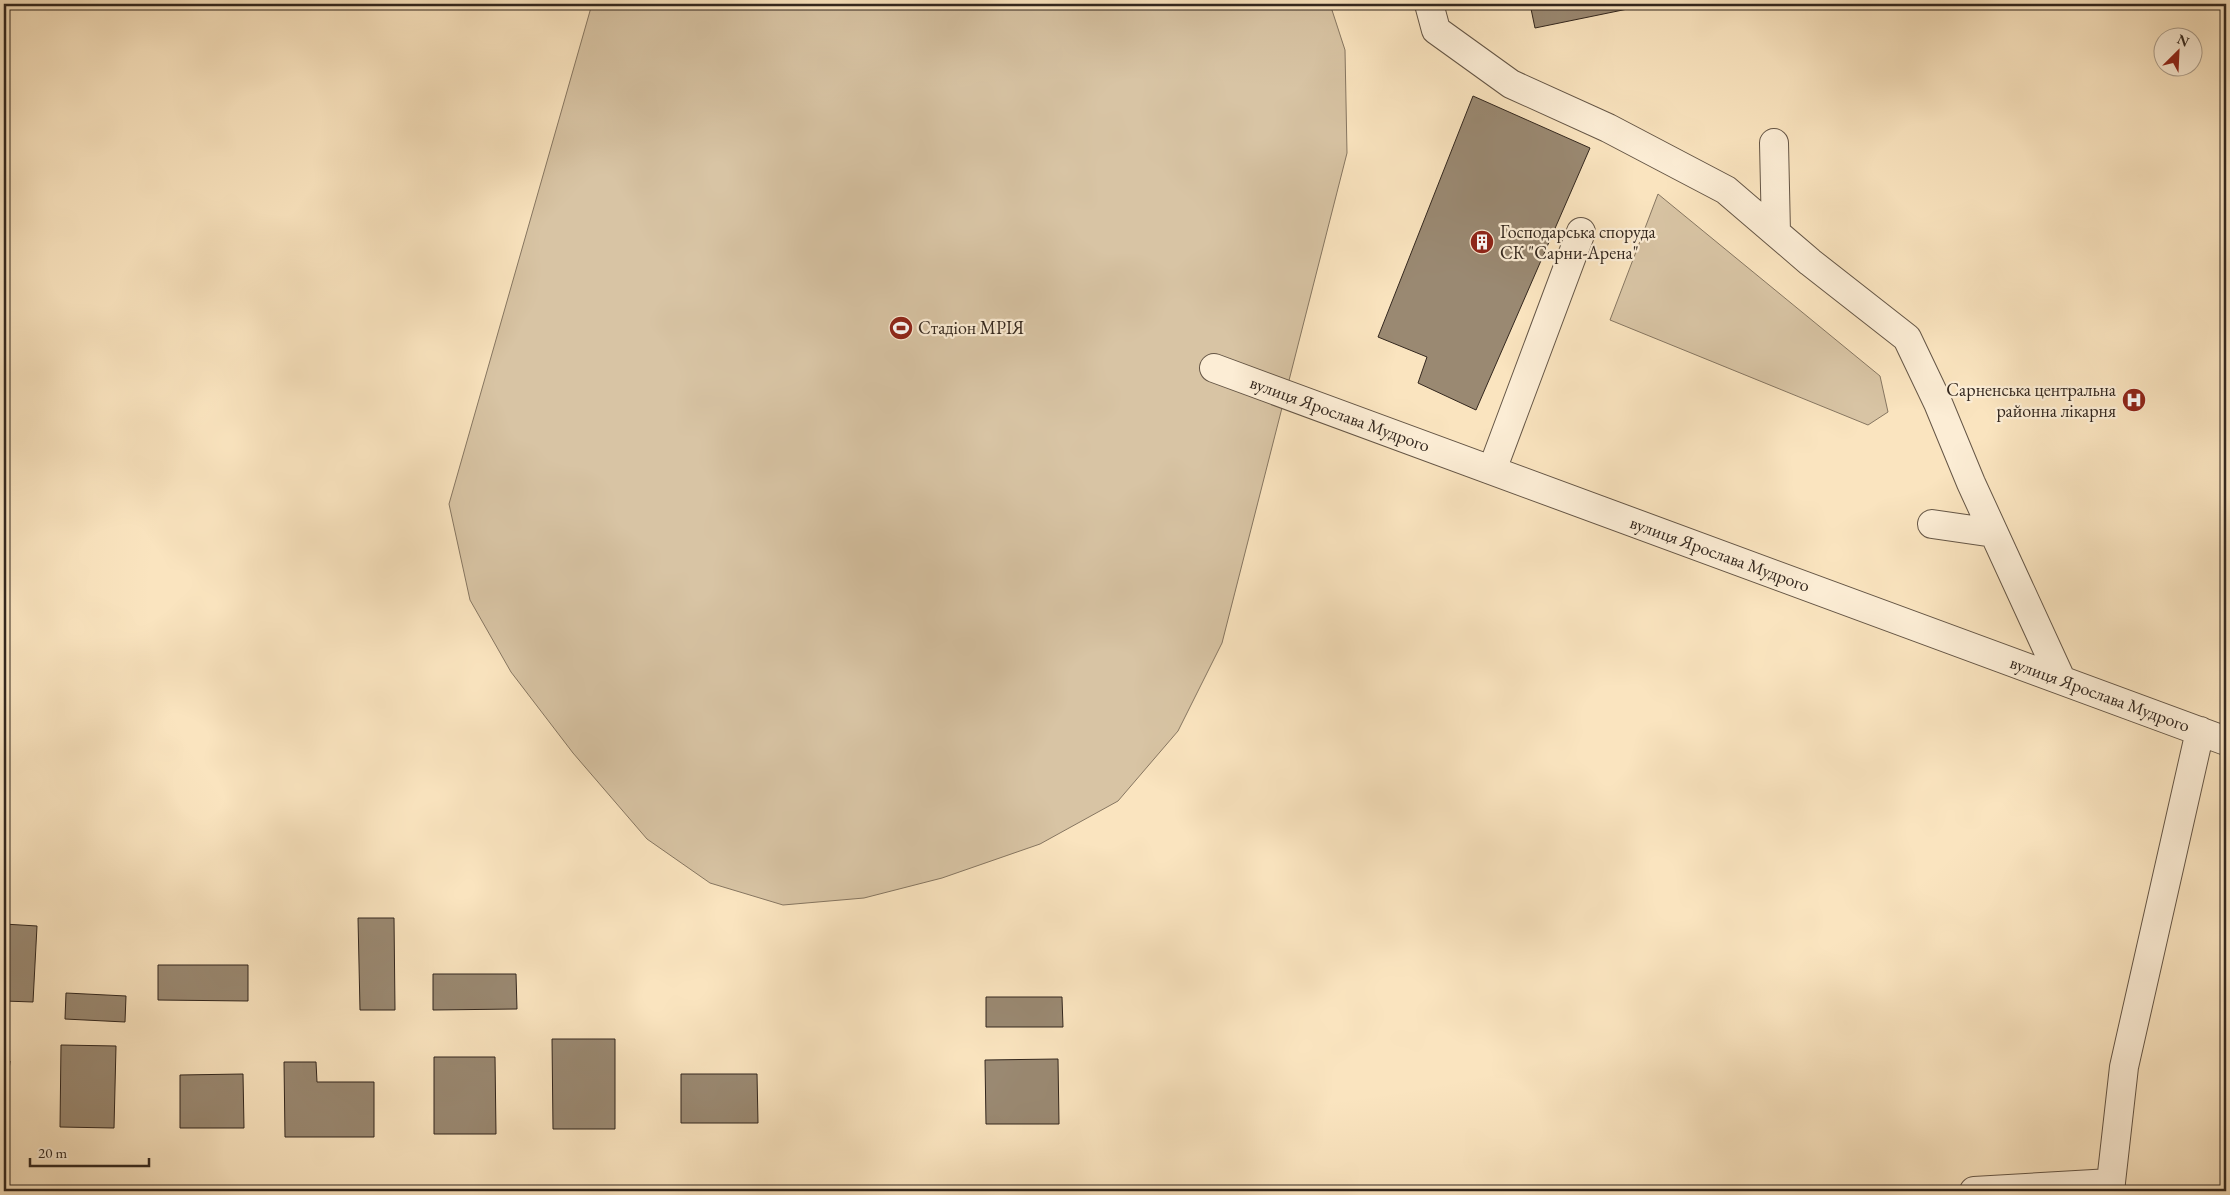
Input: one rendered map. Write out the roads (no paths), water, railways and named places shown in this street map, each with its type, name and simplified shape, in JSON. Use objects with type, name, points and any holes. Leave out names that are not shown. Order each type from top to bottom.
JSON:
[{"type":"street","points":[[1429,4],[1436,30],[1511,84],[1608,128],[1726,190],[1776,233],[1907,338],[2061,679]]},
{"type":"street","points":[[1774,143],[1776,233]]},
{"type":"street","points":[[1492,470],[1581,232]]},
{"type":"street","name":"вулиця Ярослава Мудрого","points":[[1214,368],[2226,741]]},
{"type":"street","points":[[1932,524],[1994,533]]},
{"type":"street","points":[[1974,1191],[2110,1187],[2124,1067],[2200,731]]},
{"type":"place","name":"Господарська споруда СК \"Сарни-Арена\"","points":[[1482,242]]},
{"type":"place","name":"Стадіон МРІЯ","points":[[901,328]]},
{"type":"place","name":"Сарненська центральна районна лікарня","points":[[2134,400]]}]
